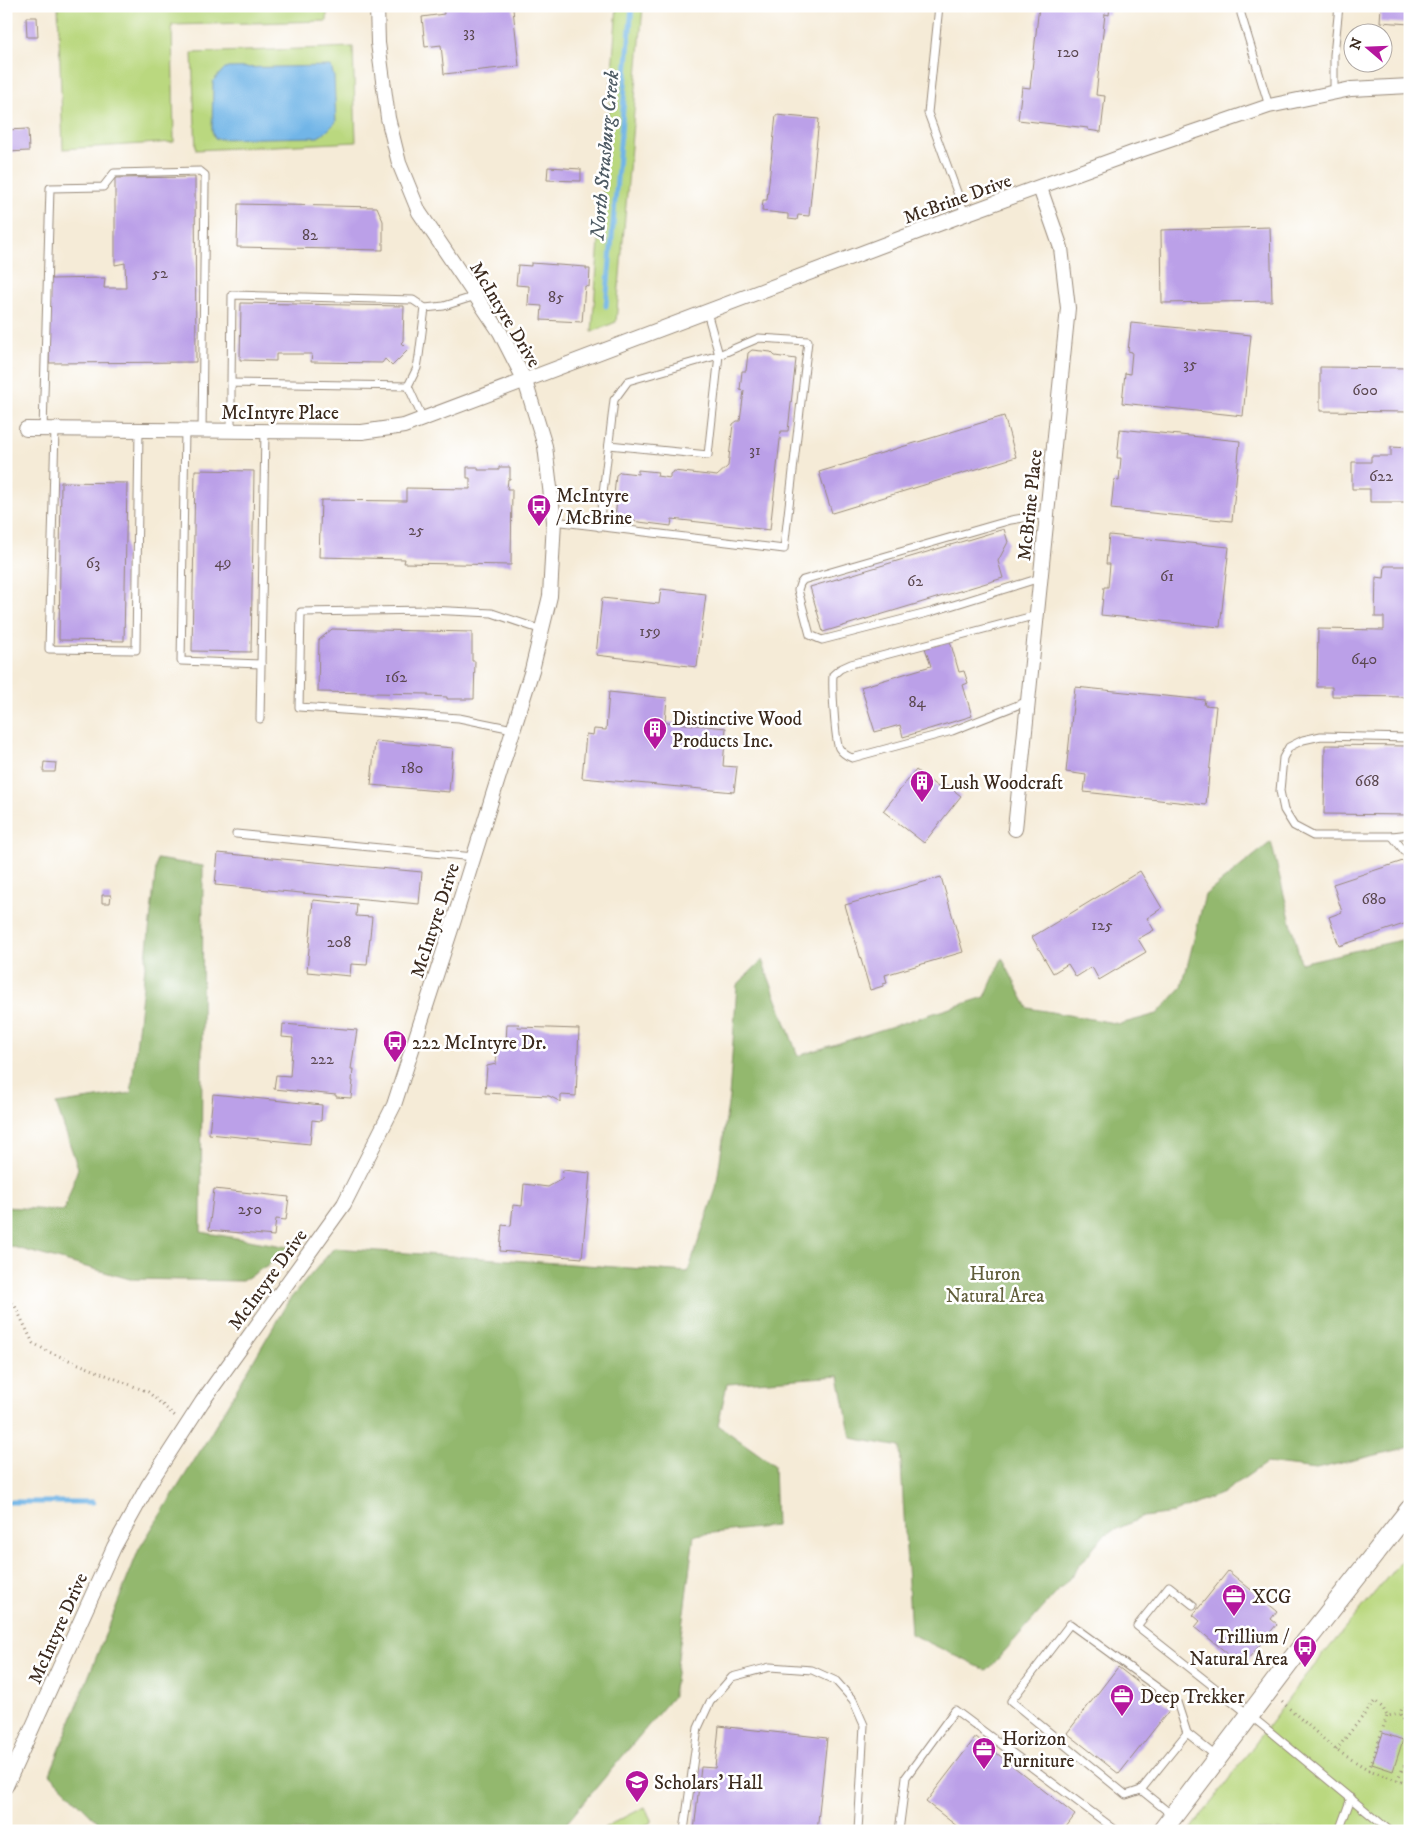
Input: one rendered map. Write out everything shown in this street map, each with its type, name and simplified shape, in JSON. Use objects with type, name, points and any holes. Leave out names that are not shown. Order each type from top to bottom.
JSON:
[{"type":"street","name":"McIntyre Drive","points":[[6,1786],[114,1547],[149,1484],[208,1394],[344,1204],[394,1105],[532,670],[550,596],[554,522],[545,446],[525,381],[500,332],[419,212],[399,163],[388,118],[378,43],[377,6]]},
{"type":"street","name":"McBrine Drive","points":[[525,381],[965,214],[1132,153],[1270,106],[1351,89],[1410,86]]},
{"type":"street","name":"McBrine Place","points":[[1015,829],[1068,308],[1061,248],[1040,188]]},
{"type":"street","name":"McIntyre Place","points":[[26,430],[362,432],[404,426],[525,381]]},
{"type":"street","points":[[1167,1823],[1249,1714],[1410,1509]]},
{"type":"lane","points":[[940,6],[928,114],[965,214]]},
{"type":"lane","points":[[1241,6],[1240,14],[1270,106]]},
{"type":"lane","points":[[1334,92],[1334,55],[1339,6]]},
{"type":"lane","points":[[139,430],[136,650],[49,649],[50,188],[103,187],[114,174],[200,171],[205,175],[202,431]]},
{"type":"lane","points":[[231,431],[232,295],[413,300],[425,308],[444,306],[476,296]]},
{"type":"lane","points":[[422,419],[408,386],[419,356],[425,308]]},
{"type":"lane","points":[[609,445],[708,455],[719,355],[707,312]]},
{"type":"lane","points":[[554,522],[784,549],[808,341],[760,338],[719,355],[628,381],[614,400],[599,527]]},
{"type":"lane","points":[[231,383],[408,386]]},
{"type":"lane","points":[[184,430],[180,661],[261,664]]},
{"type":"lane","points":[[260,719],[265,431]]},
{"type":"lane","points":[[1040,578],[931,612],[822,640],[810,635],[798,590],[803,580],[1011,520],[1047,514]]},
{"type":"lane","points":[[513,729],[459,718],[299,707],[300,612],[429,610],[492,613],[542,630]]},
{"type":"lane","points":[[1028,701],[952,731],[852,758],[846,756],[839,748],[832,687],[833,675],[851,664],[1037,615]]},
{"type":"lane","points":[[1410,738],[1321,736],[1303,740],[1290,747],[1283,758],[1280,791],[1284,810],[1294,826],[1313,836],[1392,836],[1410,834]]},
{"type":"lane","points":[[236,834],[474,857]]},
{"type":"lane","points":[[1392,836],[1410,858]]},
{"type":"lane","points":[[1193,1605],[1169,1586],[1137,1626],[1249,1714],[1390,1831]]},
{"type":"lane","points":[[1187,1733],[1141,1790],[1126,1795],[1011,1702],[1070,1624],[1177,1702],[1187,1733],[1217,1758]]},
{"type":"lane","points":[[684,1831],[698,1728],[710,1702],[732,1677],[770,1667],[812,1670],[836,1681],[853,1700],[864,1725],[858,1831]]},
{"type":"lane","points":[[899,1831],[906,1777],[955,1710],[1117,1831]]},
{"type":"lane","points":[[1141,1790],[1167,1823]]},
{"type":"lane","points":[[1339,1831],[1351,1798]]},
{"type":"path","points":[[6,1295],[15,1306],[33,1343],[49,1352],[148,1392],[187,1426]]},
{"type":"path","points":[[1409,1722],[1402,1719],[1400,1714],[1402,1708],[1408,1706],[1407,1703],[1410,1700]]},
{"type":"path","points":[[1336,1750],[1375,1701],[1383,1708],[1387,1716],[1369,1770]]},
{"type":"path","points":[[1282,1702],[1336,1750],[1369,1770],[1410,1784]]},
{"type":"path","points":[[1387,1716],[1400,1714]]},
{"type":"path","points":[[1397,1780],[1410,1755]]},
{"type":"green space","points":[[58,6],[327,6],[327,21],[172,25],[174,142],[63,149]]},
{"type":"green space","points":[[617,6],[643,6],[616,322],[592,332]]},
{"type":"green space","points":[[353,47],[356,142],[196,150],[192,53]]},
{"type":"green space","name":"Huron Natural Area","points":[[1271,842],[1301,963],[1410,938],[1410,1447],[1316,1469],[1266,1463],[1223,1493],[1174,1513],[1143,1517],[1104,1535],[1067,1581],[987,1671],[911,1634],[900,1447],[851,1438],[839,1376],[727,1384],[718,1425],[774,1465],[776,1526],[694,1535],[673,1696],[560,1831],[107,1831],[50,1774],[139,1549],[207,1440],[289,1300],[334,1248],[688,1272],[716,1189],[729,1097],[737,985],[762,960],[798,1056],[985,997],[1002,958],[1028,1008],[1120,1024],[1157,1014],[1182,987],[1205,895]]},
{"type":"green space","points":[[157,859],[203,866],[201,1232],[295,1248],[242,1281],[130,1279],[6,1245],[6,1207],[64,1211],[78,1168],[56,1104],[131,1093]]},
{"type":"green space","points":[[1410,1550],[1410,1831],[1190,1831],[1305,1677]]},
{"type":"green space","points":[[645,1807],[652,1822],[634,1831],[606,1831],[604,1828]]},
{"type":"water","points":[[331,66],[334,77],[336,122],[326,132],[318,137],[215,139],[212,131],[213,81],[225,68]]},
{"type":"building","points":[[526,6],[513,9],[519,66],[444,74],[441,45],[425,47],[422,17],[444,14],[443,7]]},
{"type":"building","points":[[1039,6],[1110,6],[1109,15],[1105,14],[1096,95],[1105,96],[1101,132],[1088,130],[1088,128],[1018,120],[1022,87],[1030,88]]},
{"type":"building","points":[[1381,6],[1410,6],[1410,24],[1380,22]]},
{"type":"building","points":[[26,17],[37,17],[38,37],[27,37]]},
{"type":"building","points":[[776,115],[819,119],[809,216],[798,215],[797,220],[788,219],[788,214],[762,211],[763,200],[767,200]]},
{"type":"building","points":[[28,129],[29,151],[6,152],[6,130]]},
{"type":"building","points":[[548,167],[581,169],[581,181],[547,180]]},
{"type":"building","points":[[195,177],[196,362],[49,363],[50,279],[105,278],[104,288],[126,288],[125,263],[115,265],[115,178]]},
{"type":"building","points":[[238,204],[377,207],[383,221],[383,250],[237,247]]},
{"type":"building","points":[[1270,227],[1272,301],[1162,303],[1161,230]]},
{"type":"building","points":[[531,263],[586,267],[586,269],[590,269],[589,287],[585,286],[582,322],[541,320],[542,306],[528,305],[529,286],[516,285],[518,265],[531,266]]},
{"type":"building","points":[[241,303],[404,306],[403,341],[401,343],[408,350],[392,366],[385,359],[382,363],[311,362],[312,354],[276,354],[276,361],[240,360]]},
{"type":"building","points":[[1131,323],[1251,335],[1243,416],[1122,403],[1125,373],[1130,374],[1132,352],[1128,351]]},
{"type":"building","points":[[752,350],[771,352],[775,356],[796,359],[788,431],[781,431],[770,530],[672,519],[671,526],[615,519],[617,499],[614,495],[616,475],[620,472],[638,474],[638,470],[658,472],[657,476],[670,478],[670,474],[674,471],[717,476],[728,466],[733,424],[740,421],[744,391],[740,390],[742,371],[746,371],[748,353]]},
{"type":"building","points":[[1320,367],[1410,368],[1410,412],[1320,411]]},
{"type":"building","points":[[1004,416],[1016,457],[832,513],[819,472]]},
{"type":"building","points":[[1120,429],[1240,441],[1232,521],[1111,509],[1114,480],[1119,481],[1121,458],[1117,458]]},
{"type":"building","points":[[1391,447],[1410,448],[1410,502],[1370,502],[1370,489],[1352,489],[1352,462],[1371,462],[1371,456],[1391,456]]},
{"type":"building","points":[[467,467],[478,467],[478,470],[499,470],[499,467],[510,467],[510,479],[508,479],[507,489],[512,489],[511,565],[404,563],[405,559],[319,557],[321,500],[406,501],[406,488],[470,489]]},
{"type":"building","points":[[195,470],[254,471],[251,652],[192,651]]},
{"type":"building","points":[[61,482],[127,483],[124,641],[59,640]]},
{"type":"building","points":[[1004,529],[1008,542],[998,561],[1003,578],[823,632],[810,587]]},
{"type":"building","points":[[1109,535],[1229,547],[1220,627],[1101,615],[1104,587],[1108,587],[1110,564],[1106,564]]},
{"type":"building","points":[[1385,566],[1410,566],[1410,697],[1332,696],[1332,687],[1317,687],[1318,629],[1384,630],[1384,617],[1375,617],[1376,577],[1384,578]]},
{"type":"building","points":[[661,589],[706,594],[697,667],[596,655],[602,598],[659,604]]},
{"type":"building","points":[[332,629],[472,632],[472,661],[475,661],[474,699],[447,699],[447,697],[428,696],[428,694],[318,692],[319,640]]},
{"type":"building","points":[[950,641],[959,672],[964,671],[968,683],[963,685],[972,716],[903,737],[900,725],[875,732],[861,687],[931,666],[925,648]]},
{"type":"building","points":[[1075,687],[1205,700],[1204,705],[1216,706],[1206,805],[1084,792],[1086,775],[1066,772]]},
{"type":"building","name":"Distinctive Wood Products Inc.","points":[[609,692],[667,698],[665,722],[726,728],[723,766],[737,767],[734,792],[582,778],[586,734],[593,735],[594,729],[606,730]]},
{"type":"building","points":[[375,741],[453,748],[449,792],[371,785]]},
{"type":"building","points":[[1325,745],[1410,746],[1410,815],[1324,814]]},
{"type":"building","points":[[44,762],[56,763],[55,772],[43,772]]},
{"type":"building","name":"Lush Woodcraft","points":[[916,770],[938,787],[943,782],[961,796],[924,843],[883,811]]},
{"type":"building","points":[[218,853],[422,872],[419,904],[215,885]]},
{"type":"building","points":[[1403,861],[1410,872],[1410,922],[1339,946],[1329,917],[1342,912],[1333,884]]},
{"type":"building","points":[[1140,871],[1162,908],[1147,918],[1154,930],[1138,939],[1146,952],[1099,980],[1092,967],[1076,977],[1068,964],[1053,973],[1032,937]]},
{"type":"building","points":[[941,877],[963,952],[885,975],[887,983],[870,990],[845,905]]},
{"type":"building","points":[[102,895],[111,895],[110,903],[102,903]]},
{"type":"building","points":[[313,900],[357,904],[356,916],[372,917],[367,965],[351,964],[350,976],[307,972]]},
{"type":"building","points":[[283,1024],[357,1030],[351,1069],[353,1069],[353,1081],[351,1098],[274,1089],[276,1075],[290,1076],[293,1038],[282,1037]]},
{"type":"building","points":[[507,1024],[519,1024],[518,1027],[579,1029],[576,1096],[561,1095],[561,1102],[549,1096],[485,1093],[487,1066],[496,1064],[497,1045],[506,1043]]},
{"type":"building","points":[[213,1094],[322,1105],[321,1121],[312,1120],[310,1144],[209,1134]]},
{"type":"building","points":[[563,1170],[590,1173],[582,1258],[500,1251],[502,1225],[511,1226],[513,1205],[522,1206],[524,1184],[548,1187],[562,1179]]},
{"type":"building","points":[[214,1189],[289,1197],[286,1220],[276,1219],[274,1236],[209,1230]]},
{"type":"building","name":"XCG","points":[[1228,1571],[1277,1611],[1271,1619],[1277,1624],[1248,1659],[1243,1655],[1238,1662],[1195,1627],[1200,1621],[1193,1615]]},
{"type":"building","name":"Deep Trekker","points":[[1118,1667],[1171,1708],[1119,1774],[1067,1733]]},
{"type":"building","points":[[719,1726],[827,1738],[817,1831],[694,1831],[701,1767],[715,1768]]},
{"type":"building","points":[[1383,1733],[1403,1740],[1393,1771],[1372,1764]]},
{"type":"building","name":"Horizon Furniture","points":[[976,1737],[1075,1815],[1063,1831],[955,1831],[958,1827],[926,1802]]},
{"type":"waterway","name":"North Strasburg Creek","points":[[606,306],[632,6]]},
{"type":"waterway","points":[[6,1502],[93,1502]]},
{"type":"place","name":"McIntyre / McBrine","points":[[539,527]]},
{"type":"place","name":"Distinctive Wood Products Inc.","points":[[655,750]]},
{"type":"place","name":"Lush Woodcraft","points":[[922,803]]},
{"type":"place","name":"222 McIntyre Dr.","points":[[395,1063]]},
{"type":"place","name":"XCG","points":[[1234,1617]]},
{"type":"place","name":"Trillium / Natural Area","points":[[1305,1668]]},
{"type":"place","name":"Deep Trekker","points":[[1122,1717]]},
{"type":"place","name":"Horizon Furniture","points":[[984,1770]]},
{"type":"place","name":"Scholars' Hall","points":[[637,1803]]}]
